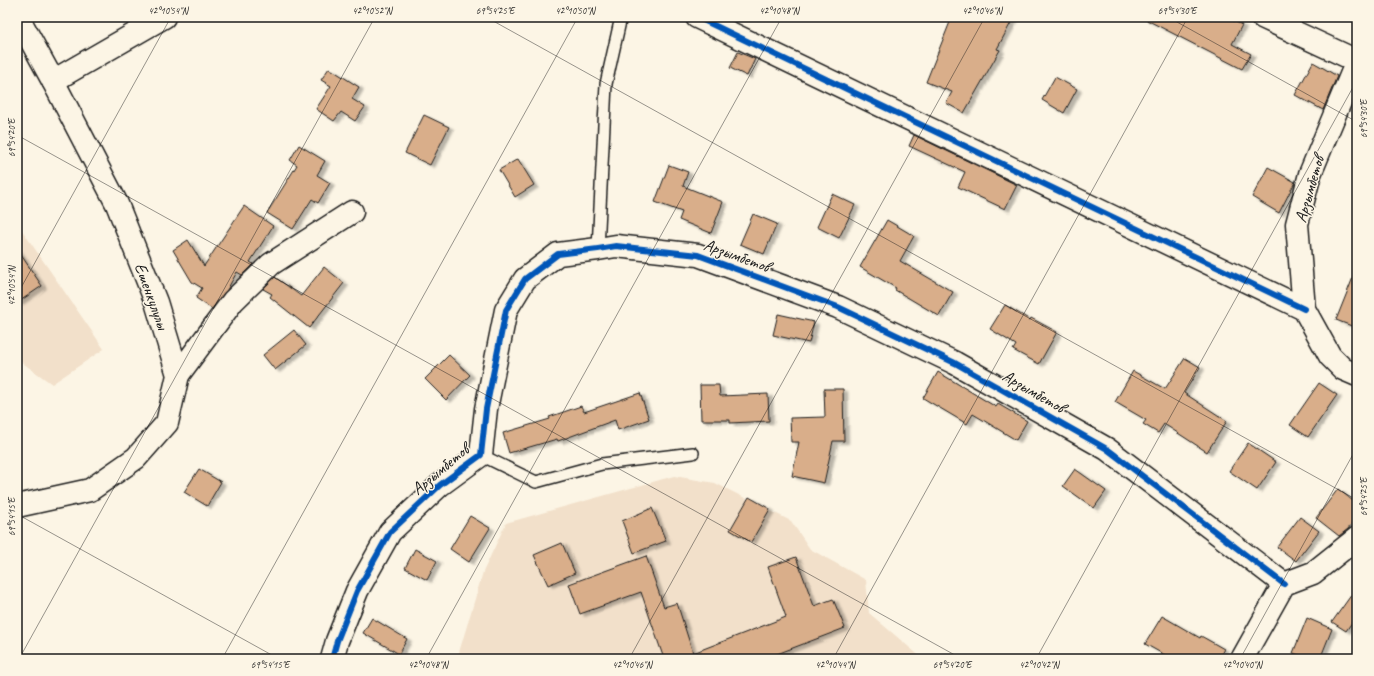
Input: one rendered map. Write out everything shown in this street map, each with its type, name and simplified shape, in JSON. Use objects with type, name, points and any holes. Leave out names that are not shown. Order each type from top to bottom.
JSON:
[{"type":"street","name":"Ешенкулулы","points":[[17,506],[90,490],[136,458],[167,422],[178,375],[156,302],[117,204],[18,17]]},
{"type":"street","points":[[53,81],[164,17]]},
{"type":"street","points":[[697,17],[1304,309]]},
{"type":"street","points":[[1262,17],[1357,61]]},
{"type":"street","name":"Арзымбетов","points":[[1357,61],[1310,174],[1297,224],[1304,309],[1330,356],[1343,370],[1357,375]]},
{"type":"street","points":[[178,375],[234,301],[271,264],[352,212]]},
{"type":"street","name":"Арзымбетов","points":[[332,659],[337,641],[357,591],[390,532],[440,485],[481,455],[486,409],[506,310],[525,279],[558,254],[616,246],[698,255],[838,307],[955,363],[1107,449],[1284,584]]},
{"type":"street","points":[[1242,659],[1284,584],[1313,573],[1357,538]]},
{"type":"lane","points":[[598,249],[606,84],[622,17]]},
{"type":"lane","points":[[481,455],[536,482],[602,464],[692,453]]},
{"type":"shaded area","points":[[17,223],[104,349],[52,384],[17,359]]},
{"type":"shaded area","points":[[674,476],[715,483],[791,521],[810,549],[866,580],[869,613],[923,659],[457,659],[483,572],[506,523]]},
{"type":"building","points":[[952,17],[1014,17],[997,49],[1000,50],[964,113],[946,103],[952,92],[926,82]]},
{"type":"building","points":[[1141,17],[1226,17],[1242,25],[1232,44],[1251,54],[1242,69]]},
{"type":"building","points":[[738,52],[755,59],[747,76],[730,68]]},
{"type":"building","points":[[1313,62],[1337,76],[1323,110],[1295,95]]},
{"type":"building","points":[[329,68],[359,87],[352,99],[365,107],[355,121],[341,112],[334,121],[316,109],[331,86],[321,80]]},
{"type":"building","points":[[1055,77],[1077,89],[1064,113],[1042,100]]},
{"type":"building","points":[[424,115],[449,127],[430,165],[405,153]]},
{"type":"building","points":[[914,135],[1017,185],[1005,209],[958,187],[965,172],[909,146]]},
{"type":"building","points":[[299,145],[325,161],[317,175],[330,183],[318,203],[312,199],[293,229],[267,213],[297,165],[290,160]]},
{"type":"building","points":[[518,159],[534,185],[515,197],[499,170]]},
{"type":"building","points":[[669,165],[688,172],[683,186],[723,202],[711,233],[679,220],[682,212],[655,202]]},
{"type":"building","points":[[1268,167],[1295,182],[1279,213],[1252,197]]},
{"type":"building","points":[[832,194],[855,205],[839,238],[817,227]]},
{"type":"building","points":[[244,206],[273,226],[250,262],[253,264],[242,275],[237,272],[227,290],[212,309],[196,298],[202,288],[192,282],[173,250],[188,240],[204,266]]},
{"type":"building","points":[[753,214],[777,224],[764,254],[740,244]]},
{"type":"building","points":[[887,220],[914,236],[900,261],[953,292],[939,316],[860,267]]},
{"type":"building","points":[[17,249],[42,286],[17,303]]},
{"type":"building","points":[[324,267],[344,283],[309,328],[270,297],[272,294],[263,289],[275,277],[301,296]]},
{"type":"building","points":[[1356,270],[1357,271],[1357,328],[1336,320]]},
{"type":"building","points":[[1005,305],[1030,320],[1031,318],[1057,332],[1039,364],[1013,350],[1016,345],[990,329]]},
{"type":"building","points":[[778,314],[814,322],[809,343],[773,335]]},
{"type":"building","points":[[294,330],[306,345],[275,370],[263,355]]},
{"type":"building","points":[[449,355],[470,375],[446,400],[425,379]]},
{"type":"building","points":[[1185,358],[1200,367],[1184,393],[1227,421],[1207,452],[1164,424],[1158,433],[1143,424],[1146,420],[1115,402],[1133,371],[1165,389]]},
{"type":"building","points":[[938,372],[996,407],[998,404],[1027,421],[1016,440],[973,414],[967,424],[923,398]]},
{"type":"building","points":[[1319,383],[1337,395],[1308,437],[1290,425]]},
{"type":"building","points":[[700,385],[719,385],[720,396],[768,394],[769,421],[730,423],[730,420],[701,420]]},
{"type":"building","points":[[824,389],[843,389],[844,441],[833,441],[824,483],[792,476],[799,442],[791,442],[790,418],[825,417]]},
{"type":"building","points":[[640,393],[649,419],[618,430],[615,420],[558,441],[557,439],[509,453],[503,433],[550,419],[549,417],[581,406],[584,412]]},
{"type":"building","points":[[1248,443],[1276,462],[1257,490],[1229,471]]},
{"type":"building","points":[[199,469],[221,482],[207,506],[184,492]]},
{"type":"building","points":[[1075,469],[1106,491],[1094,508],[1063,486]]},
{"type":"building","points":[[1338,489],[1357,504],[1357,517],[1348,529],[1339,536],[1316,518]]},
{"type":"building","points":[[749,497],[770,509],[751,542],[730,530]]},
{"type":"building","points":[[652,508],[666,541],[634,553],[622,521]]},
{"type":"building","points":[[470,516],[490,528],[469,562],[450,549]]},
{"type":"building","points":[[1300,517],[1319,531],[1296,561],[1277,547]]},
{"type":"building","points":[[562,543],[575,573],[548,585],[534,555]]},
{"type":"building","points":[[415,549],[437,561],[427,580],[405,568]]},
{"type":"building","points":[[646,556],[664,607],[677,603],[693,653],[786,617],[768,567],[796,557],[814,606],[833,599],[845,628],[764,659],[664,659],[641,592],[580,614],[569,584]]},
{"type":"building","points":[[1357,587],[1357,615],[1346,631],[1332,622]]},
{"type":"building","points":[[1162,616],[1200,638],[1201,636],[1224,649],[1218,659],[1172,659],[1145,644]]},
{"type":"building","points":[[372,618],[407,639],[399,654],[363,633]]},
{"type":"building","points":[[1307,618],[1332,629],[1320,659],[1309,659],[1293,653]]},
{"type":"cycle path","points":[[697,17],[1304,309]]},
{"type":"cycle path","points":[[332,659],[337,641],[357,591],[390,532],[440,485],[481,455],[486,409],[506,310],[525,279],[558,254],[616,246],[698,255],[838,307],[955,363],[1107,449],[1284,584]]}]
